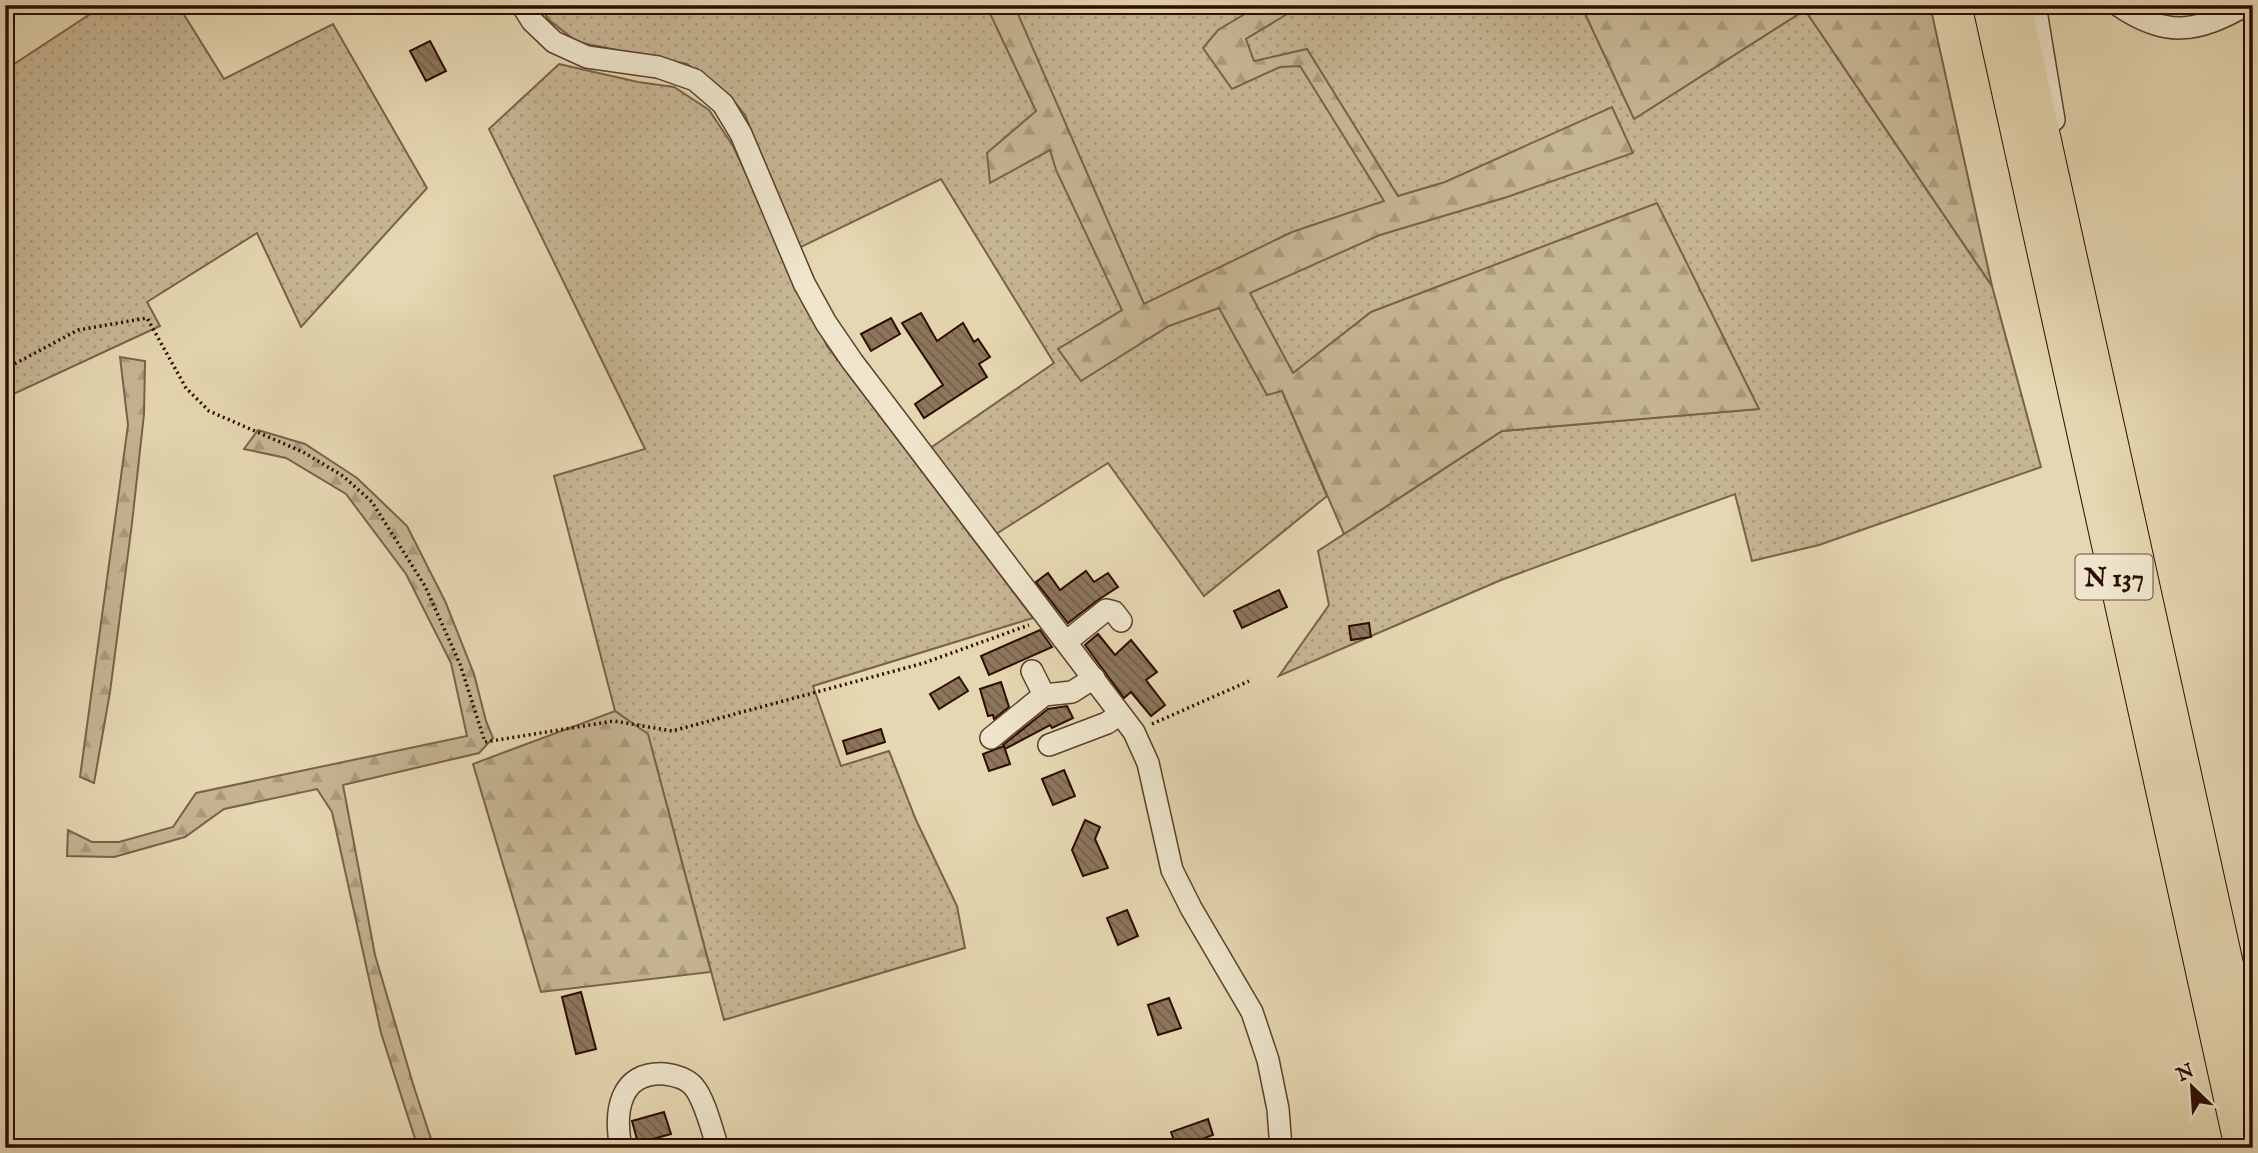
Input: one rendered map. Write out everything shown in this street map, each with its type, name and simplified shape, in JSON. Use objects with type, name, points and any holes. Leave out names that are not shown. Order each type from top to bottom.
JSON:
[{"type":"highway","name":"N 137","points":[[1989,5],[2241,1148]]},
{"type":"highway","name":"N 137","points":[[2015,5],[2253,1082]]},
{"type":"street","points":[[522,5],[532,21],[554,42],[587,57],[658,67],[695,80],[723,104],[741,134],[804,283],[826,323],[1134,732],[1148,764],[1172,870],[1252,1012],[1278,1109],[1281,1148]]},
{"type":"street","points":[[2035,5],[2054,114],[2055,185]]},
{"type":"street","points":[[2118,5],[2139,19],[2167,27],[2192,28],[2218,21],[2246,5]]},
{"type":"street","points":[[1066,642],[1106,610],[1114,612],[1121,621]]},
{"type":"street","points":[[1032,671],[1044,695]]},
{"type":"street","points":[[991,738],[1044,695],[1072,692],[1094,678]]},
{"type":"street","points":[[1049,745],[1107,723],[1120,714]]},
{"type":"street","points":[[621,1148],[617,1115],[624,1094],[630,1084],[638,1079],[646,1075],[663,1074],[675,1076],[693,1085],[702,1101],[718,1148]]},
{"type":"path","points":[[5,369],[78,330],[147,318],[186,388],[209,411],[303,453],[343,476],[372,502],[425,586],[460,664],[485,742],[614,721],[672,731],[924,663],[1048,618]]},
{"type":"path","points":[[1134,732],[1249,681]]},
{"type":"green space","points":[[104,5],[178,5],[224,79],[333,24],[427,188],[301,327],[257,233],[147,302],[160,326],[5,398],[5,70]]},
{"type":"green space","points":[[540,5],[1581,5],[1635,118],[1805,10],[1992,286],[2041,467],[1819,545],[1752,561],[1735,494],[1501,580],[1279,676],[1329,605],[1318,551],[1502,431],[1759,409],[1279,384],[1327,496],[1204,596],[1108,463],[993,536],[929,449],[1054,363],[941,179],[799,248],[745,115],[729,95],[687,64],[577,42],[548,19]]},
{"type":"green space","points":[[986,5],[1014,5],[1144,304],[1292,232],[1384,201],[1300,66],[1280,67],[1232,89],[1203,48],[1218,30],[1260,5],[1302,5],[1246,39],[1254,61],[1307,49],[1398,196],[1445,182],[1612,107],[1633,153],[1507,197],[1380,235],[1250,293],[1293,373],[1371,312],[1657,203],[1759,409],[1502,431],[1344,534],[1282,391],[1267,395],[1219,308],[1169,326],[1081,381],[1058,349],[1122,310],[1056,170],[1050,150],[990,183],[987,153],[1036,111]]},
{"type":"green space","points":[[1581,5],[1930,5],[1992,286],[1805,10],[1634,119]]},
{"type":"green space","points":[[559,64],[638,82],[674,87],[709,110],[733,146],[827,346],[1033,618],[813,686],[841,766],[889,751],[916,820],[957,906],[965,948],[724,1020],[648,735],[615,711],[554,476],[645,449],[489,129]]},
{"type":"green space","points":[[120,357],[145,361],[144,414],[110,692],[94,783],[80,777],[128,425]]},
{"type":"green space","points":[[258,430],[305,444],[357,478],[407,526],[445,601],[474,674],[493,738],[479,753],[343,785],[375,955],[434,1148],[418,1148],[381,1033],[332,812],[317,789],[224,809],[185,837],[114,857],[67,856],[68,830],[92,842],[119,842],[173,827],[196,793],[467,736],[451,663],[406,574],[346,494],[286,458],[244,449]]},
{"type":"green space","points":[[615,711],[648,734],[711,972],[541,992],[473,764]]},
{"type":"building","points":[[430,41],[446,71],[426,81],[410,51]]},
{"type":"building","points":[[921,313],[937,341],[963,323],[974,342],[978,339],[990,357],[979,364],[987,377],[924,418],[915,404],[943,385],[902,323]]},
{"type":"building","points":[[891,318],[900,334],[871,351],[861,334]]},
{"type":"building","points":[[1086,571],[1094,582],[1108,573],[1118,587],[1068,623],[1036,582],[1048,573],[1060,590]]},
{"type":"building","points":[[1279,590],[1287,607],[1242,628],[1234,611]]},
{"type":"building","points":[[1369,623],[1371,637],[1351,640],[1349,626]]},
{"type":"building","points":[[1040,630],[1052,647],[989,675],[981,656]]},
{"type":"building","points":[[1098,634],[1115,655],[1131,640],[1157,672],[1146,680],[1165,705],[1151,716],[1131,692],[1124,698],[1085,645]]},
{"type":"building","points":[[959,677],[968,691],[939,709],[930,694]]},
{"type":"building","points":[[1001,682],[1009,707],[994,719],[993,715],[988,716],[980,689]]},
{"type":"building","points":[[1067,706],[1073,718],[1052,728],[1050,725],[1005,749],[1003,745],[1048,709]]},
{"type":"building","points":[[881,729],[885,742],[847,754],[843,741]]},
{"type":"building","points":[[1004,746],[1010,764],[989,771],[983,754]]},
{"type":"building","points":[[1064,770],[1075,796],[1053,805],[1042,779]]},
{"type":"building","points":[[1085,820],[1100,827],[1095,839],[1108,868],[1083,876],[1072,850]]},
{"type":"building","points":[[1127,910],[1138,936],[1118,945],[1107,918]]},
{"type":"building","points":[[581,992],[596,1049],[576,1054],[562,997]]},
{"type":"building","points":[[1169,998],[1181,1028],[1158,1035],[1148,1005]]},
{"type":"building","points":[[664,1112],[671,1134],[638,1143],[632,1121]]},
{"type":"building","points":[[1208,1119],[1213,1135],[1202,1139],[1205,1148],[1177,1148],[1171,1132]]}]
